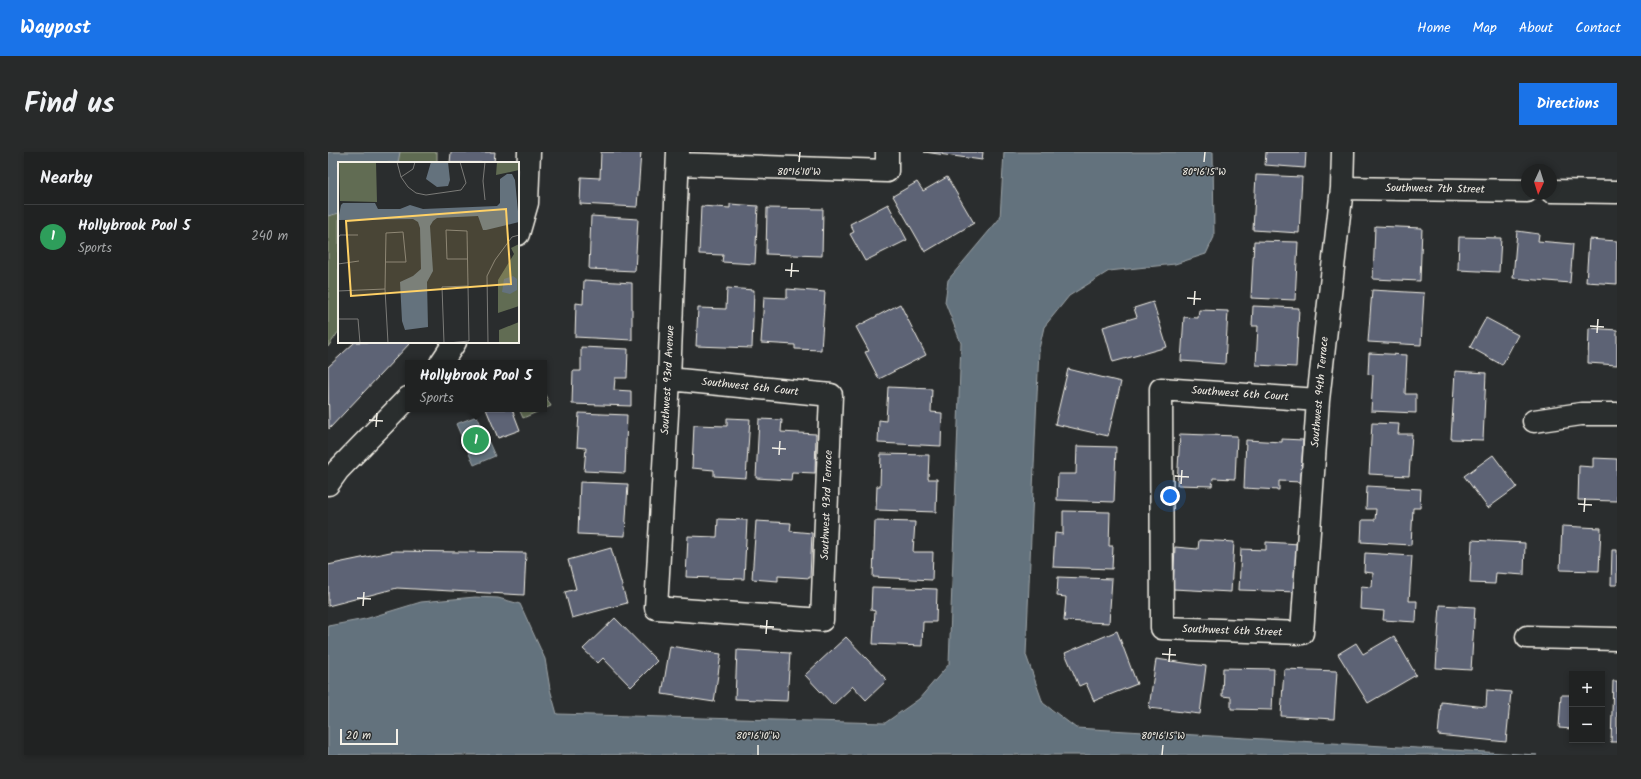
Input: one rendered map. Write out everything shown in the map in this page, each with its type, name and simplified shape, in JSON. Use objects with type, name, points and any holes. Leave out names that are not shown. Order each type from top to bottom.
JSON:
[{"type":"street","points":[[519,231],[527,203],[529,152]]},
{"type":"street","name":"Southwest 94th Terrace","points":[[1302,633],[1318,400],[1342,188],[1343,152]]},
{"type":"street","points":[[678,158],[887,162]]},
{"type":"street","name":"Southwest 93rd Avenue","points":[[678,158],[669,379],[656,608],[822,620],[823,616]]},
{"type":"street","name":"Southwest 7th Street","points":[[1342,188],[1521,191]]},
{"type":"street","points":[[1557,191],[1617,192]]},
{"type":"street","points":[[443,360],[454,343]]},
{"type":"street","name":"Southwest 6th Court","points":[[669,379],[830,395]]},
{"type":"street","name":"Southwest 6th Court","points":[[1162,628],[1161,389],[1318,400]]},
{"type":"street","name":"Southwest 93rd Terrace","points":[[823,616],[830,395]]},
{"type":"street","points":[[328,484],[338,470],[405,401]]},
{"type":"street","points":[[1534,421],[1581,414],[1617,414]]},
{"type":"street","name":"Southwest 6th Street","points":[[1162,628],[1302,633]]},
{"type":"street","points":[[1527,636],[1617,639]]},
{"type":"green space","points":[[328,152],[437,152],[437,162],[338,162],[338,332],[328,347]]},
{"type":"green space","points":[[547,399],[551,406],[547,408]]},
{"type":"green space","points":[[520,412],[537,412],[523,418]]},
{"type":"water","points":[[328,152],[400,152],[398,162],[338,162],[338,213],[328,216]]},
{"type":"water","points":[[1004,152],[1213,152],[1214,237],[1206,254],[1175,264],[1109,271],[1069,296],[1044,327],[1039,349],[1026,655],[1043,703],[1076,728],[1537,755],[328,755],[328,626],[365,619],[421,602],[475,597],[498,598],[520,604],[545,659],[550,689],[557,714],[885,723],[919,699],[949,664],[961,343],[945,302],[948,280],[1000,218]]},
{"type":"water","points":[[477,416],[495,456],[474,465],[456,424]]},
{"type":"building","points":[[451,152],[495,152],[494,162],[450,162]]},
{"type":"building","points":[[601,152],[641,152],[637,207],[580,204],[581,177],[600,178]]},
{"type":"building","points":[[924,152],[983,152],[982,160]]},
{"type":"building","points":[[1266,152],[1306,152],[1305,168],[1265,165]]},
{"type":"building","points":[[1256,175],[1302,177],[1299,233],[1253,230]]},
{"type":"building","points":[[947,177],[974,223],[925,252],[893,196],[917,182],[923,191]]},
{"type":"building","points":[[730,204],[758,206],[755,264],[722,262],[723,255],[699,254],[701,206],[730,208]]},
{"type":"building","points":[[888,204],[907,240],[865,261],[850,234],[854,232],[850,224]]},
{"type":"building","points":[[767,208],[823,209],[822,256],[766,254]]},
{"type":"building","points":[[591,216],[638,219],[635,271],[589,269]]},
{"type":"building","points":[[1375,226],[1422,228],[1420,281],[1373,279]]},
{"type":"building","points":[[1517,231],[1539,234],[1538,241],[1573,244],[1570,283],[1513,278]]},
{"type":"building","points":[[1459,237],[1501,238],[1499,272],[1458,270]]},
{"type":"building","points":[[1589,239],[1617,241],[1617,284],[1586,282]]},
{"type":"building","points":[[1254,241],[1298,242],[1295,300],[1251,298]]},
{"type":"building","points":[[584,280],[632,283],[632,340],[575,337],[576,303],[583,304]]},
{"type":"building","points":[[727,288],[754,290],[752,348],[696,346],[698,308],[726,309]]},
{"type":"building","points":[[787,289],[825,292],[821,350],[795,349],[795,345],[761,343],[764,297],[787,298]]},
{"type":"building","points":[[1372,290],[1424,293],[1421,345],[1368,342]]},
{"type":"building","points":[[1153,302],[1167,347],[1113,362],[1103,327],[1137,317],[1134,308]]},
{"type":"building","points":[[900,304],[926,355],[879,379],[865,352],[869,351],[856,327]]},
{"type":"building","points":[[1253,306],[1299,308],[1296,367],[1256,365],[1258,326],[1252,326]]},
{"type":"building","points":[[1199,310],[1228,311],[1225,364],[1181,361],[1184,317],[1198,318]]},
{"type":"building","points":[[1486,318],[1518,335],[1502,365],[1470,347]]},
{"type":"building","points":[[1589,328],[1617,330],[1617,365],[1588,363]]},
{"type":"building","points":[[354,343],[410,343],[329,429],[328,367]]},
{"type":"building","points":[[581,347],[628,349],[627,378],[615,378],[614,390],[631,391],[631,406],[572,404],[573,371],[581,371]]},
{"type":"building","points":[[1369,353],[1407,355],[1405,394],[1416,394],[1416,413],[1371,411],[1373,375],[1368,374]]},
{"type":"building","points":[[1068,369],[1121,382],[1108,436],[1055,424]]},
{"type":"building","points":[[1455,371],[1486,373],[1483,440],[1451,439]]},
{"type":"building","points":[[888,387],[932,389],[931,412],[942,413],[941,446],[878,443],[879,420],[886,421]]},
{"type":"building","points":[[487,412],[513,412],[520,430],[498,438]]},
{"type":"building","points":[[579,413],[627,415],[625,473],[584,471],[586,448],[577,447]]},
{"type":"building","points":[[727,418],[750,419],[746,478],[714,476],[714,470],[692,468],[694,425],[727,426]]},
{"type":"building","points":[[759,419],[782,420],[781,432],[816,434],[815,473],[792,472],[791,480],[756,478]]},
{"type":"building","points":[[1372,423],[1399,424],[1398,434],[1412,434],[1409,476],[1369,474]]},
{"type":"building","points":[[1180,434],[1237,436],[1235,479],[1213,478],[1212,486],[1177,485]]},
{"type":"building","points":[[1282,439],[1303,440],[1301,482],[1279,481],[1279,490],[1244,488],[1246,440],[1282,442]]},
{"type":"building","points":[[1077,446],[1116,447],[1114,502],[1057,500],[1058,474],[1076,474]]},
{"type":"building","points":[[881,454],[929,455],[928,479],[937,479],[936,512],[876,510],[877,486],[880,486]]},
{"type":"building","points":[[1493,455],[1517,487],[1488,508],[1464,476]]},
{"type":"building","points":[[1593,458],[1617,459],[1617,501],[1578,500],[1579,466],[1593,467]]},
{"type":"building","points":[[580,482],[628,484],[625,536],[578,534]]},
{"type":"building","points":[[1367,486],[1421,489],[1420,508],[1413,508],[1411,545],[1361,542],[1362,520],[1375,520],[1376,509],[1366,509]]},
{"type":"building","points":[[1063,511],[1110,512],[1109,546],[1113,546],[1112,569],[1053,567],[1055,533],[1063,534]]},
{"type":"building","points":[[718,519],[747,520],[744,579],[686,577],[688,536],[717,537]]},
{"type":"building","points":[[756,521],[791,523],[790,531],[812,533],[810,578],[778,576],[778,581],[752,579]]},
{"type":"building","points":[[875,521],[915,522],[913,552],[933,552],[932,580],[873,577]]},
{"type":"building","points":[[1562,526],[1601,528],[1599,571],[1560,570]]},
{"type":"building","points":[[1199,540],[1234,542],[1231,592],[1173,589],[1175,547],[1198,549]]},
{"type":"building","points":[[1472,540],[1525,543],[1524,575],[1496,573],[1495,584],[1470,583]]},
{"type":"building","points":[[1266,542],[1300,544],[1298,592],[1239,590],[1241,549],[1266,550]]},
{"type":"building","points":[[611,548],[627,603],[572,618],[565,592],[576,589],[568,560]]},
{"type":"building","points":[[1612,550],[1617,550],[1617,585],[1611,585]]},
{"type":"building","points":[[395,551],[526,553],[524,595],[397,588],[328,606],[328,565]]},
{"type":"building","points":[[1365,553],[1412,556],[1409,601],[1417,601],[1416,622],[1383,620],[1384,611],[1360,609],[1361,586],[1372,587],[1373,573],[1364,572]]},
{"type":"building","points":[[1058,577],[1112,579],[1109,623],[1064,621],[1066,597],[1057,596]]},
{"type":"building","points":[[872,587],[937,589],[936,622],[923,622],[922,646],[873,644],[875,611],[871,610]]},
{"type":"building","points":[[1440,605],[1475,607],[1471,670],[1436,668]]},
{"type":"building","points":[[615,618],[657,661],[631,687],[603,658],[598,663],[583,649]]},
{"type":"building","points":[[1117,631],[1137,684],[1094,701],[1086,683],[1079,686],[1065,653]]},
{"type":"building","points":[[1394,636],[1416,675],[1368,703],[1338,654],[1356,643],[1363,654]]},
{"type":"building","points":[[846,637],[887,680],[866,700],[853,686],[833,705],[805,675]]},
{"type":"building","points":[[670,646],[721,654],[714,702],[662,694]]},
{"type":"building","points":[[737,650],[790,653],[787,701],[735,699]]},
{"type":"building","points":[[1156,659],[1206,666],[1200,714],[1149,708]]},
{"type":"building","points":[[1223,668],[1274,669],[1272,710],[1231,709],[1231,697],[1222,696]]},
{"type":"building","points":[[1284,669],[1337,671],[1334,719],[1281,716]]},
{"type":"building","points":[[1613,681],[1617,681],[1617,742],[1611,742]]},
{"type":"building","points":[[1487,690],[1511,692],[1506,742],[1438,735],[1441,702],[1486,707]]},
{"type":"building","points":[[1561,695],[1569,695],[1569,729],[1559,728]]},
{"type":"place","name":"Hollybrook Pool 5","points":[[476,440]]}]
